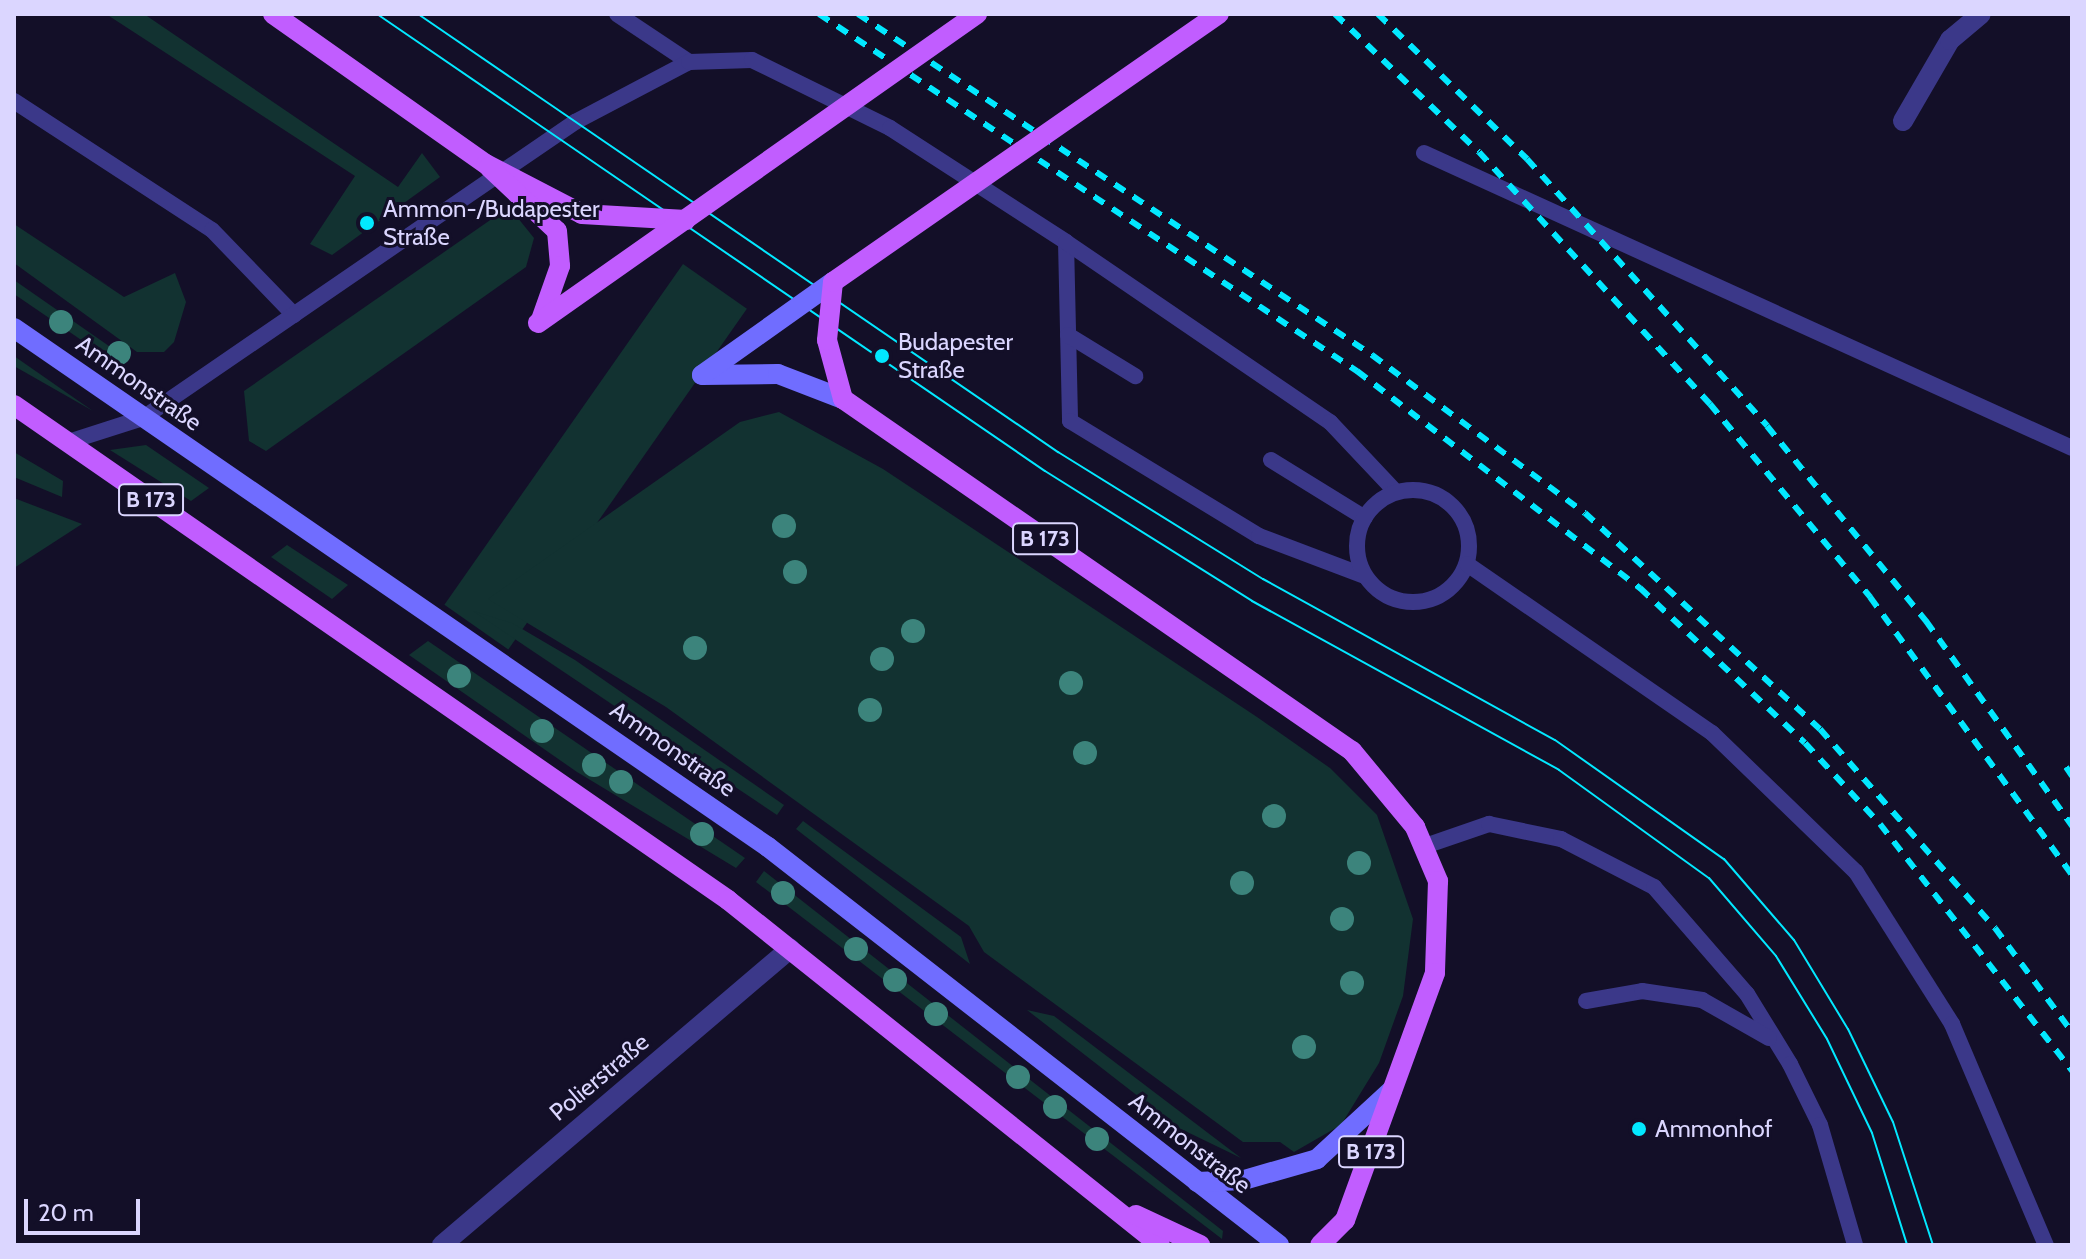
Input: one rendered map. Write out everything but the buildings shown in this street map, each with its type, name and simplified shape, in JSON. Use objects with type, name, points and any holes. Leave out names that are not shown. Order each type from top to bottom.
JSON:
[{"type":"main road","points":[[273,14],[486,164],[582,214],[686,220]]},
{"type":"main road","points":[[486,164],[557,231],[555,296],[538,323],[977,14]]},
{"type":"main road","points":[[843,399],[778,374],[702,375],[1219,14]]},
{"type":"main road","points":[[833,282],[827,340],[843,399]]},
{"type":"main road","name":"Ammonstraße","points":[[14,328],[768,847],[1279,1245]]},
{"type":"main road","name":"B 173","points":[[843,399],[1352,751],[1387,786],[1425,846],[1438,881],[1441,931],[1422,1022],[1345,1220],[1320,1245]]},
{"type":"main road","name":"B 173","points":[[14,405],[790,949],[1160,1245]]},
{"type":"main road","name":"B 173","points":[[1197,1182],[1244,1180],[1317,1159],[1398,1084]]},
{"type":"main road","points":[[1107,1202],[1200,1245]]},
{"type":"street","points":[[1903,121],[1950,40],[1981,14]]},
{"type":"street","name":"Polierstraße","points":[[442,1245],[790,949]]},
{"type":"lane","points":[[617,14],[689,62]]},
{"type":"lane","points":[[68,442],[143,418],[575,122],[689,62],[752,60],[890,128],[1066,242],[1330,422],[1395,491]]},
{"type":"lane","points":[[14,101],[212,230],[294,315]]},
{"type":"lane","points":[[1424,153],[2072,448]]},
{"type":"lane","points":[[1066,242],[1070,421],[1259,536],[1365,576],[1383,594],[1407,603],[1433,600],[1467,564],[1469,533],[1454,506],[1426,490],[1395,491],[1365,518],[1357,552],[1365,576]]},
{"type":"lane","points":[[1068,335],[1135,376]]},
{"type":"lane","points":[[1271,460],[1365,518]]},
{"type":"lane","points":[[1467,564],[1712,733],[1856,872],[1952,1024],[2046,1245]]},
{"type":"lane","points":[[1425,846],[1489,824],[1561,839],[1654,887],[1747,994],[1782,1050],[1820,1125],[1855,1245]]},
{"type":"lane","points":[[1586,1001],[1642,991],[1702,1000],[1755,1025],[1782,1050]]},
{"type":"green space","points":[[106,14],[144,14],[398,187],[422,153],[440,177],[332,255],[310,244],[355,176]]},
{"type":"green space","points":[[509,207],[534,238],[526,267],[266,451],[249,441],[244,391]]},
{"type":"green space","points":[[14,224],[124,297],[175,273],[186,302],[174,342],[164,352],[137,352],[14,263]]},
{"type":"green space","points":[[683,264],[747,309],[508,650],[444,605]]},
{"type":"green space","points":[[14,280],[119,353],[93,348],[14,294]]},
{"type":"green space","points":[[14,356],[93,411],[14,366]]},
{"type":"green space","points":[[779,412],[883,469],[1257,717],[1330,768],[1377,815],[1413,919],[1403,996],[1379,1063],[1341,1125],[1294,1152],[1280,1142],[1243,1142],[984,952],[969,926],[666,707],[488,599],[740,422]]},
{"type":"green space","points":[[146,445],[209,488],[191,501],[110,450]]},
{"type":"green space","points":[[14,452],[63,481],[62,497],[14,477]]},
{"type":"green space","points":[[14,498],[82,524],[14,568]]},
{"type":"green space","points":[[287,545],[348,585],[332,599],[271,557]]},
{"type":"green space","points":[[473,611],[512,623],[575,660],[784,805],[777,815]]},
{"type":"green space","points":[[428,641],[745,858],[736,868],[577,772],[409,655]]},
{"type":"green space","points":[[803,821],[961,937],[970,964],[796,829]]},
{"type":"green space","points":[[764,871],[1223,1231],[1222,1239],[756,882]]},
{"type":"green space","points":[[1027,1010],[1054,1016],[1241,1158],[1179,1128]]},
{"type":"tram line","points":[[377,14],[1045,471],[1252,601],[1559,770],[1709,878],[1776,956],[1827,1039],[1872,1133],[1907,1245]]},
{"type":"tram line","points":[[418,14],[1058,452],[1263,579],[1555,740],[1724,859],[1794,940],[1848,1029],[1893,1122],[1933,1245]]},
{"type":"railway","points":[[819,14],[1357,371],[1640,588],[1805,743],[1880,824],[2072,1071]]},
{"type":"railway","points":[[858,14],[1372,355],[1585,513],[1820,729],[1995,928],[2072,1032]]},
{"type":"railway","points":[[1335,14],[1479,152],[1710,404],[1870,597],[2072,875]]},
{"type":"railway","points":[[1378,14],[1527,159],[1767,426],[1926,621],[2072,826]]},
{"type":"railway","points":[[2066,767],[2072,776]]},
{"type":"place","name":"Ammon-/Budapester Straße","points":[[367,223]]},
{"type":"place","name":"Budapester Straße","points":[[882,356]]},
{"type":"place","name":"Ammonhof","points":[[1639,1129]]}]
